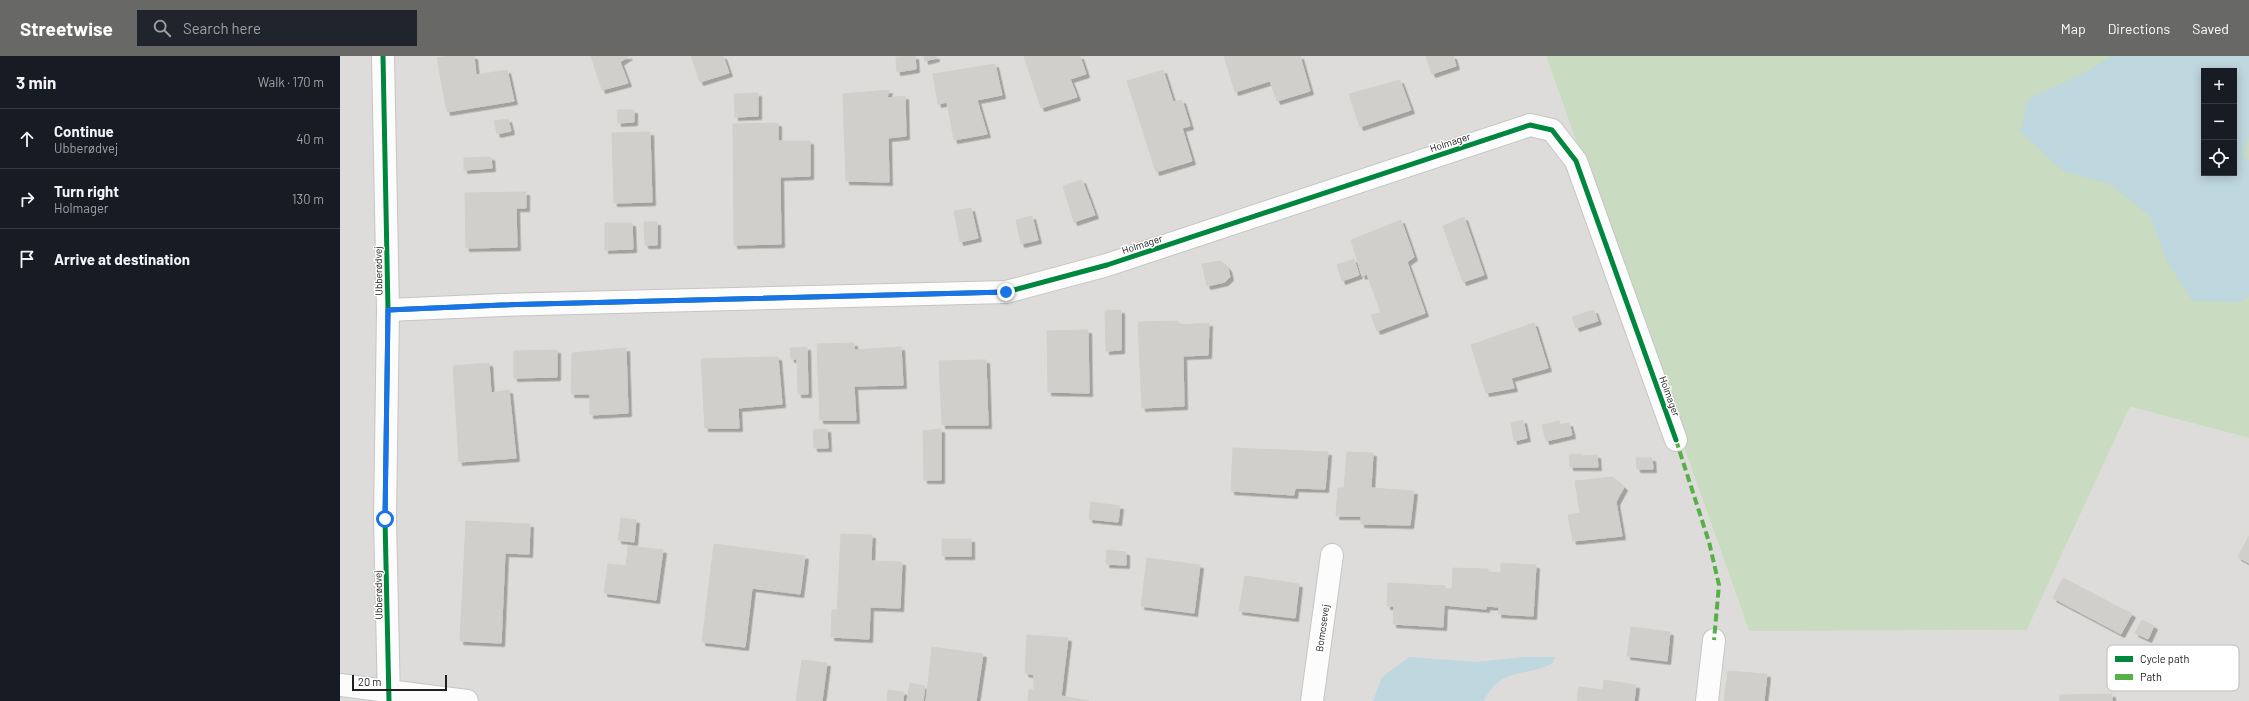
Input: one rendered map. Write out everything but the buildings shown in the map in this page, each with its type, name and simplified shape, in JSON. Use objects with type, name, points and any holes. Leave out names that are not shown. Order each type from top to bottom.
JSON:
[{"type":"street","name":"Ubberødvej","points":[[383,56],[388,310],[385,519],[388,696]]},
{"type":"street","name":"Holmager","points":[[388,310],[502,305],[1006,292],[1107,265],[1530,125],[1552,130],[1576,161],[1676,440]]},
{"type":"street","name":"Bomosevej","points":[[1312,701],[1332,556]]},
{"type":"street","points":[[1707,701],[1714,640]]},
{"type":"street","points":[[340,685],[388,696],[467,701]]},
{"type":"shaded area","points":[[340,56],[1546,56],[1749,631],[2027,630],[2130,407],[2249,438],[2249,701],[340,701]]},
{"type":"green space","points":[[1546,56],[2249,56],[2249,438],[2130,407],[2027,630],[1749,631]]},
{"type":"water","points":[[2111,56],[2249,56],[2249,135],[2243,155],[2249,160],[2249,296],[2242,302],[2192,301],[2166,259],[2150,216],[2110,184],[2063,171],[2020,131],[2028,99],[2086,72]]},
{"type":"water","points":[[1409,657],[1476,662],[1524,657],[1555,657],[1553,663],[1543,668],[1514,674],[1498,682],[1484,701],[1373,701],[1382,677]]},
{"type":"marked path","points":[[1676,440],[1709,542],[1719,585],[1714,640]]},
{"type":"cycle path","points":[[383,56],[388,310],[385,519],[389,701]]},
{"type":"cycle path","points":[[388,310],[502,305],[1006,292],[1107,265],[1530,125],[1552,130],[1576,161],[1676,440]]},
{"type":"route","points":[[385,519],[388,310],[502,305],[1006,292]]}]
